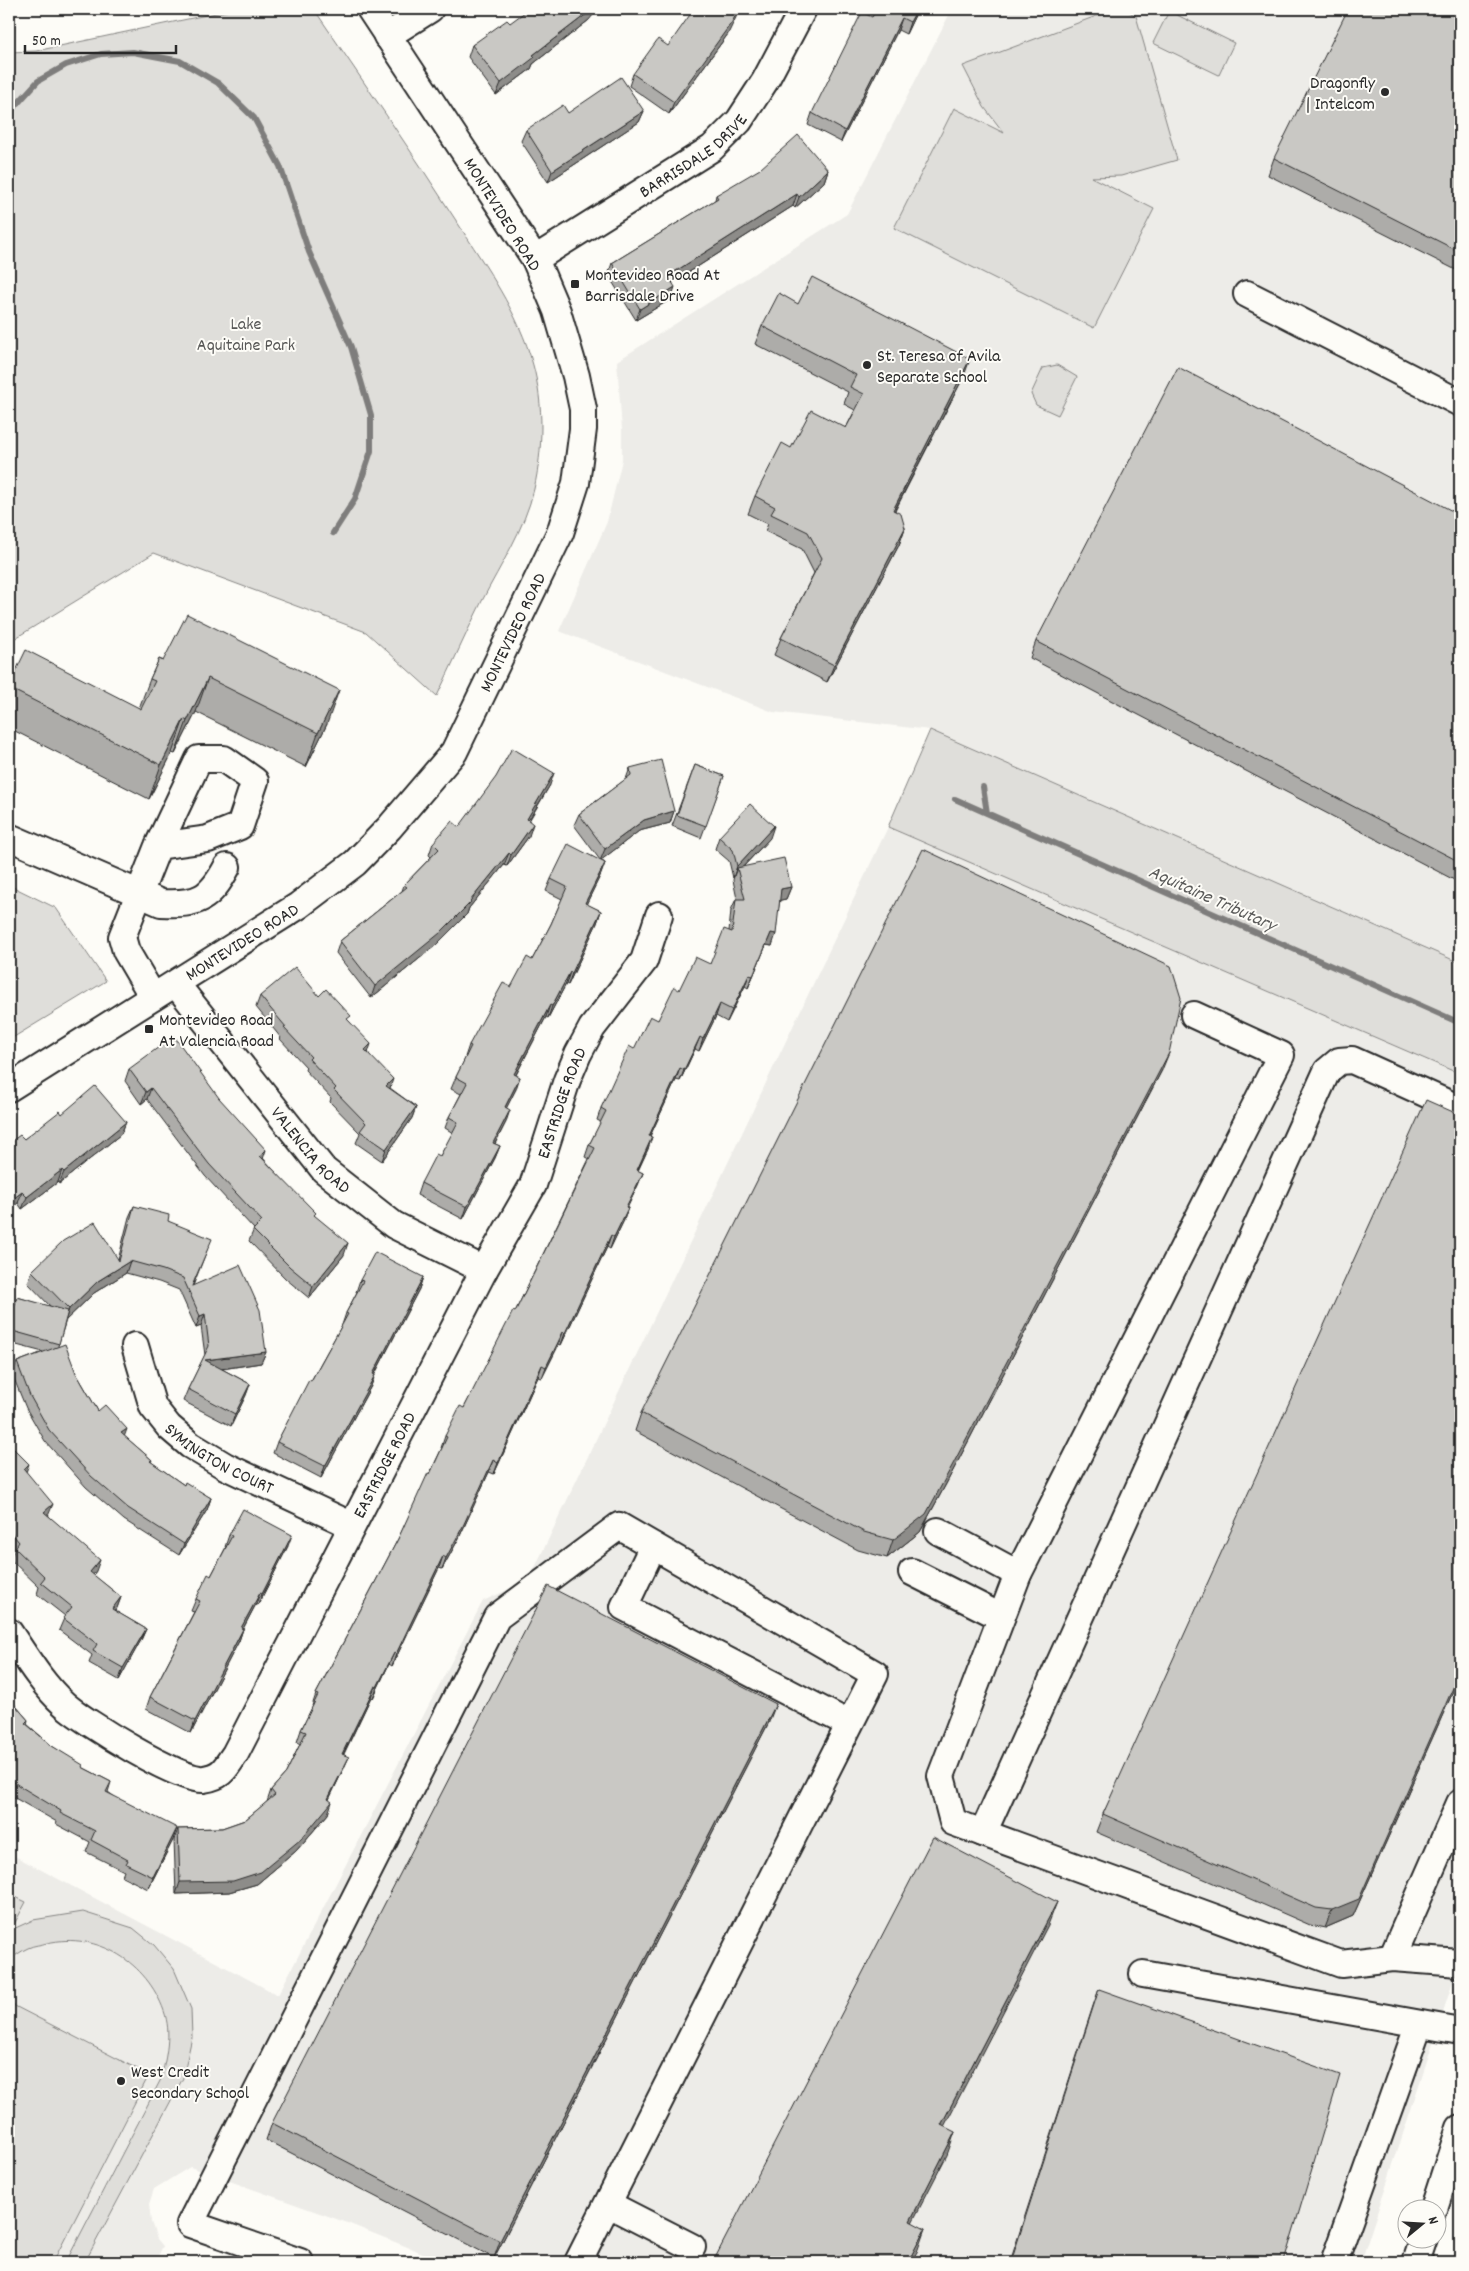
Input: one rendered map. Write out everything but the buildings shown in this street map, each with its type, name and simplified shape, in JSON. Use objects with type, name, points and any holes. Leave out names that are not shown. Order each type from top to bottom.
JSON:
[{"type":"street","name":"MONTEVIDEO ROAD","points":[[9,1088],[298,906],[355,863],[389,828],[454,752],[560,533],[576,484],[583,429],[583,409],[566,336],[535,259],[370,9]]},
{"type":"street","points":[[388,36],[430,9]]},
{"type":"street","name":"BARRISDALE DRIVE","points":[[535,259],[712,148],[739,121],[765,81],[803,9]]},
{"type":"street","points":[[1247,294],[1460,403]]},
{"type":"street","points":[[9,837],[162,903],[182,904],[204,898],[216,887],[227,867]]},
{"type":"street","points":[[153,997],[126,951],[122,937],[158,846]]},
{"type":"street","name":"EASTRIDGE ROAD","points":[[9,1632],[36,1673],[65,1705],[171,1771],[202,1780],[222,1774],[235,1754],[484,1270],[533,1185],[567,1080],[578,1054],[592,1028],[644,961],[659,916]]},
{"type":"street","name":"VALENCIA ROAD","points":[[176,984],[324,1170],[394,1225],[484,1270]]},
{"type":"street","points":[[1194,1015],[1281,1055],[1018,1574],[941,1776],[953,1822],[1341,1964],[1392,1958],[1460,1963]]},
{"type":"street","points":[[983,1833],[1328,1071],[1339,1061],[1352,1060],[1460,1109]]},
{"type":"street","name":"SYMINGTON COURT","points":[[134,1346],[153,1407],[169,1427],[190,1446],[226,1466],[351,1526]]},
{"type":"street","points":[[300,2262],[190,2224],[497,1617],[619,1526],[875,1674],[578,2262]]},
{"type":"street","points":[[938,1532],[1018,1574]]},
{"type":"street","points":[[653,1546],[624,1607],[850,1724]]},
{"type":"street","points":[[912,1572],[1002,1617]]},
{"type":"street","points":[[1392,1958],[1460,1803]]},
{"type":"street","points":[[1143,1974],[1460,2031]]},
{"type":"street","points":[[1334,2262],[1419,2024]]},
{"type":"street","points":[[1437,2198],[1460,2128]]},
{"type":"street","points":[[608,2204],[692,2248]]},
{"type":"street","points":[[1416,2262],[1421,2248]]},
{"type":"shaded area","points":[[967,9],[1460,9],[1460,963],[930,730],[773,712],[559,631],[607,522],[622,460],[622,430],[617,361],[847,214],[949,15]]},
{"type":"shaded area","points":[[888,827],[1460,1074],[1460,1960],[1361,2262],[445,2262],[345,2222],[190,2167],[154,2189],[149,2204],[151,2222],[157,2239],[163,2246],[155,2262],[9,2262],[9,1853],[278,1995],[483,1601],[529,1580]]},
{"type":"green space","name":"Lake Aquitaine Park","points":[[235,9],[314,9],[422,168],[490,273],[519,327],[533,365],[541,411],[541,443],[537,474],[530,504],[518,533],[482,601],[437,696],[366,632],[154,553],[9,642],[9,52],[36,51]]},
{"type":"green space","points":[[1115,9],[1125,9],[1136,16],[1177,160],[1121,176],[1091,177],[1154,209],[1094,328],[894,228],[954,108],[1004,133],[984,107],[963,66]]},
{"type":"green space","points":[[1169,11],[1234,43],[1219,75],[1153,43]]},
{"type":"green space","points":[[1057,365],[1077,377],[1058,415],[1036,405],[1031,394],[1043,368]]},
{"type":"green space","points":[[930,730],[1460,963],[1460,1074],[888,827]]},
{"type":"green space","points":[[9,885],[56,908],[106,981],[9,1040]]},
{"type":"green space","points":[[9,1894],[26,1902],[11,1930],[33,1920],[83,1912],[133,1928],[154,1945],[174,1969],[191,2009],[192,2037],[183,2078],[85,2262],[66,2262],[161,2079],[165,2062],[168,2028],[164,2011],[146,1978],[133,1965],[102,1947],[84,1942],[47,1943],[28,1948],[9,1960]]},
{"type":"green space","points":[[9,2003],[149,2075],[53,2262],[9,2262]]},
{"type":"waterway","points":[[9,113],[38,81],[66,65],[101,54],[133,52],[180,61],[218,83],[254,118],[280,166],[309,252],[351,347],[371,415],[371,451],[355,499],[333,533]]},
{"type":"waterway","points":[[983,787],[987,813]]},
{"type":"waterway","name":"Aquitaine Tributary","points":[[955,799],[1460,1023]]},
{"type":"place","name":"Dragonfly | Intelcom","points":[[1385,92]]},
{"type":"place","name":"Montevideo Road At Barrisdale Drive","points":[[575,284]]},
{"type":"place","name":"St. Teresa of Avila Separate School","points":[[867,365]]},
{"type":"place","name":"Montevideo Road At Valencia Road","points":[[149,1029]]},
{"type":"place","name":"West Credit Secondary School","points":[[121,2081]]}]
